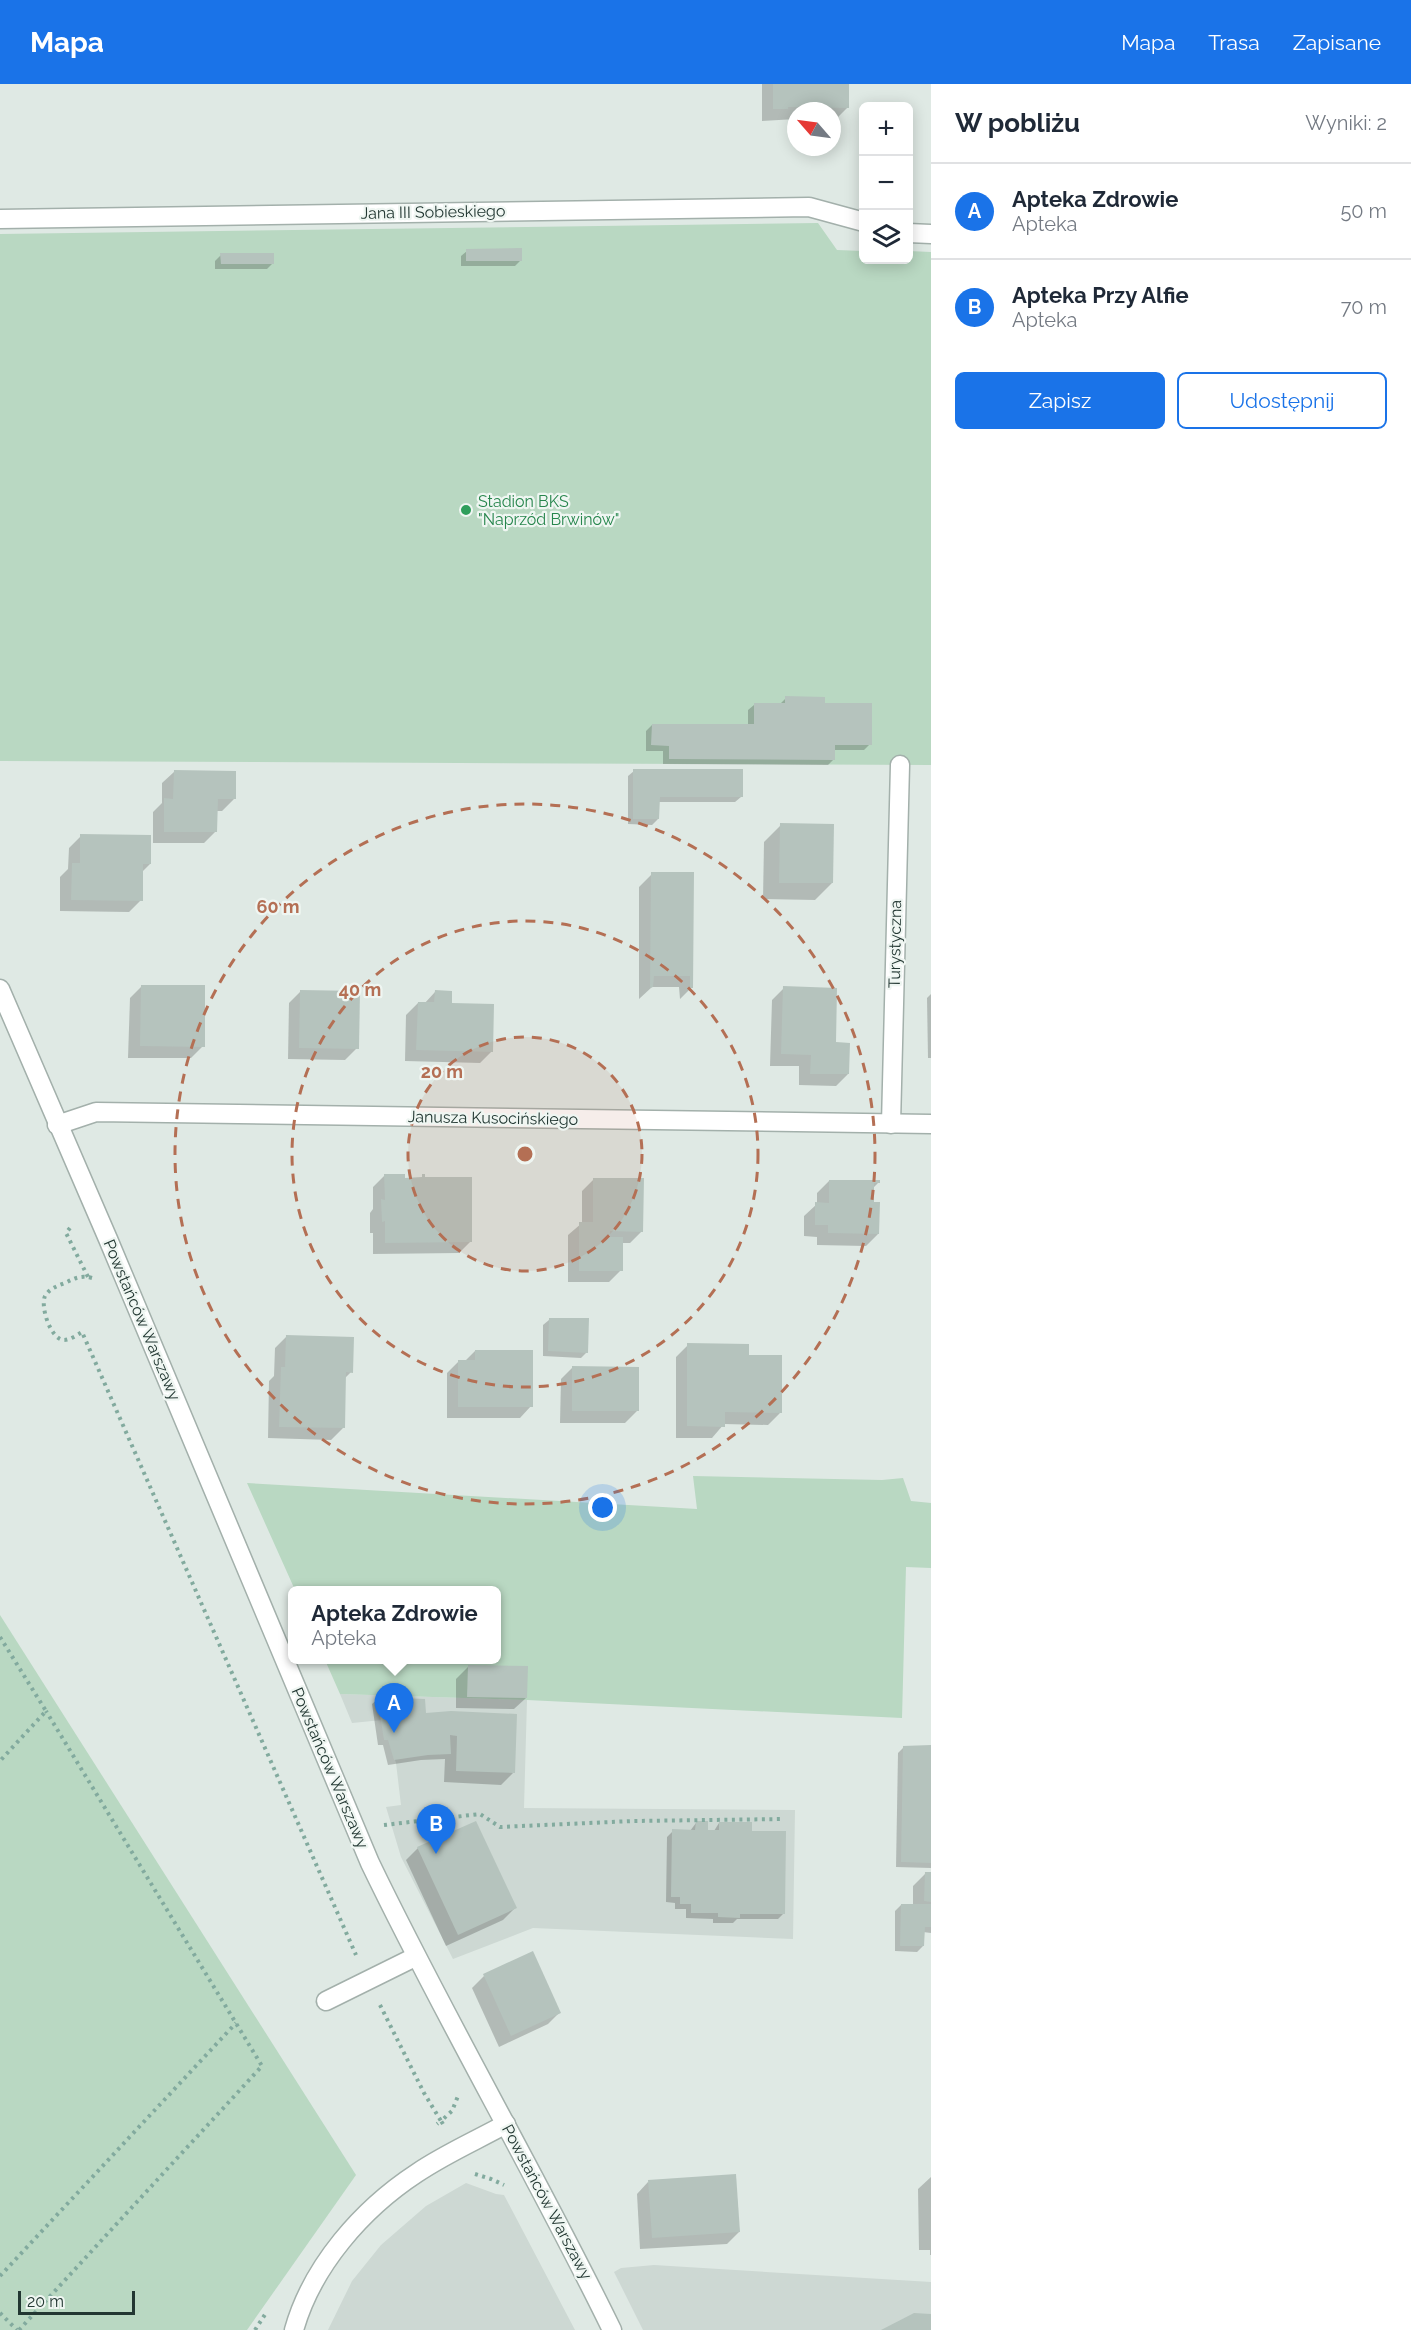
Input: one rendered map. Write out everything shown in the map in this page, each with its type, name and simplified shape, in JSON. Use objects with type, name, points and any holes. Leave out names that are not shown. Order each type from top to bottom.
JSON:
[{"type":"street","name":"Jana III Sobieskiego","points":[[0,219],[809,207],[859,221]]},
{"type":"street","points":[[913,233],[931,234]]},
{"type":"street","name":"Turystyczna","points":[[891,1124],[900,765]]},
{"type":"street","name":"Powstańców Warszawy","points":[[0,989],[108,1239],[360,1840],[415,1957],[506,2124],[612,2330]]},
{"type":"street","name":"Janusza Kusocińskiego","points":[[57,1125],[86,1114],[96,1113],[931,1124]]},
{"type":"street","points":[[326,2001],[415,1957]]},
{"type":"street","points":[[294,2330],[307,2295],[323,2267],[366,2213],[417,2172],[506,2124]]},
{"type":"path","points":[[98,1282],[88,1277],[78,1276],[51,1290],[45,1297],[42,1307],[53,1334],[65,1340],[82,1332],[368,1980],[424,2093],[441,2121]]},
{"type":"path","points":[[0,1637],[262,2066],[18,2330],[0,2313]]},
{"type":"path","points":[[0,1761],[46,1711]]},
{"type":"path","points":[[380,1825],[480,1814],[500,1827],[633,1821],[783,1819]]},
{"type":"path","points":[[0,2276],[236,2023]]},
{"type":"path","points":[[467,2174],[492,2179],[510,2191]]},
{"type":"shaded area","points":[[340,1694],[527,1700],[524,1808],[795,1810],[793,1939],[533,1928],[453,1959],[401,1857],[386,1807],[401,1805],[396,1763],[382,1720],[352,1723]]},
{"type":"shaded area","points":[[466,2183],[504,2195],[575,2330],[328,2330],[352,2281],[381,2245],[426,2206]]},
{"type":"shaded area","points":[[654,2265],[931,2282],[931,2330],[643,2330],[614,2272],[621,2268]]},
{"type":"green space","name":"Stadion BKS \"Naprzód Brwinów\"","points":[[818,223],[837,250],[859,251],[859,264],[913,264],[913,251],[931,252],[931,765],[0,761],[0,234]]},
{"type":"green space","points":[[693,1476],[882,1480],[903,1478],[911,1501],[931,1503],[931,1568],[906,1567],[902,1718],[527,1700],[340,1694],[327,1664],[501,1664],[501,1586],[293,1586],[247,1483],[697,1509]]},
{"type":"green space","points":[[0,1615],[356,2175],[247,2330],[0,2330]]},
{"type":"building","points":[[773,84],[849,84],[849,108],[841,108],[841,102],[787,102],[787,109],[773,109]]},
{"type":"building","points":[[522,248],[522,261],[466,261],[466,249]]},
{"type":"building","points":[[220,253],[274,253],[274,264],[221,264]]},
{"type":"building","points":[[785,696],[825,697],[825,703],[872,703],[872,745],[835,745],[835,760],[669,759],[669,746],[651,745],[652,724],[754,724],[754,703],[785,703]]},
{"type":"building","points":[[633,769],[743,769],[743,797],[660,797],[659,819],[633,819]]},
{"type":"building","points":[[174,770],[236,771],[236,799],[218,799],[217,832],[164,832],[164,798],[173,799]]},
{"type":"building","points":[[780,823],[834,824],[833,883],[779,883]]},
{"type":"building","points":[[80,834],[151,835],[151,864],[143,864],[143,901],[71,900],[72,863],[80,863]]},
{"type":"building","points":[[651,872],[694,872],[693,988],[690,988],[690,976],[654,976],[653,987],[650,988]]},
{"type":"building","points":[[141,985],[205,985],[205,1047],[140,1046]]},
{"type":"building","points":[[783,986],[837,988],[836,1042],[850,1043],[849,1074],[810,1074],[811,1055],[781,1054]]},
{"type":"building","points":[[300,990],[360,991],[359,1049],[299,1048]]},
{"type":"building","points":[[435,990],[452,991],[452,1003],[494,1004],[493,1052],[416,1050],[418,1002],[434,1002]]},
{"type":"building","points":[[384,1174],[405,1174],[405,1178],[422,1177],[422,1174],[425,1174],[425,1177],[472,1177],[472,1242],[385,1243],[385,1221],[382,1222],[381,1199],[385,1200]]},
{"type":"building","points":[[593,1178],[644,1178],[643,1232],[610,1231],[610,1237],[623,1237],[623,1271],[579,1271],[579,1222],[593,1222]]},
{"type":"building","points":[[829,1180],[880,1180],[880,1183],[874,1183],[874,1202],[880,1202],[879,1234],[828,1233],[828,1225],[815,1225],[815,1202],[829,1203]]},
{"type":"building","points":[[549,1318],[589,1318],[588,1353],[548,1351]]},
{"type":"building","points":[[286,1335],[354,1337],[353,1373],[346,1372],[345,1428],[279,1427],[281,1367],[285,1367]]},
{"type":"building","points":[[687,1343],[749,1344],[749,1355],[782,1355],[782,1413],[725,1412],[725,1427],[687,1426]]},
{"type":"building","points":[[475,1350],[533,1350],[533,1407],[458,1407],[458,1360],[475,1360]]},
{"type":"building","points":[[572,1366],[639,1367],[639,1411],[572,1411]]},
{"type":"building","points":[[468,1665],[528,1666],[527,1698],[467,1697]]},
{"type":"building","points":[[377,1697],[425,1699],[426,1713],[451,1711],[517,1714],[515,1773],[456,1771],[457,1736],[450,1735],[451,1754],[394,1760],[388,1740],[384,1740]]},
{"type":"building","points":[[931,1745],[931,1863],[901,1862],[903,1746]]},
{"type":"building","points":[[476,1821],[517,1908],[458,1935],[417,1847]]},
{"type":"building","points":[[696,1821],[708,1821],[708,1830],[719,1830],[719,1822],[752,1822],[752,1831],[786,1831],[785,1914],[740,1914],[740,1918],[718,1917],[718,1913],[691,1913],[691,1904],[680,1904],[680,1897],[671,1897],[672,1829],[695,1830]]},
{"type":"building","points":[[925,1872],[931,1872],[931,1902],[924,1901]]},
{"type":"building","points":[[901,1904],[931,1904],[931,1927],[925,1927],[924,1946],[900,1946]]},
{"type":"building","points":[[533,1951],[561,2013],[511,2036],[483,1974]]},
{"type":"building","points":[[736,2174],[740,2232],[652,2238],[648,2180]]},
{"type":"building","points":[[914,2313],[931,2314],[931,2330],[881,2330]]},
{"type":"place","name":"Stadion BKS \"Naprzód Brwinów\"","points":[[466,510]]},
{"type":"place","name":"Apteka Zdrowie","points":[[394,1733]]},
{"type":"place","name":"Apteka Przy Alfie","points":[[436,1854]]}]
